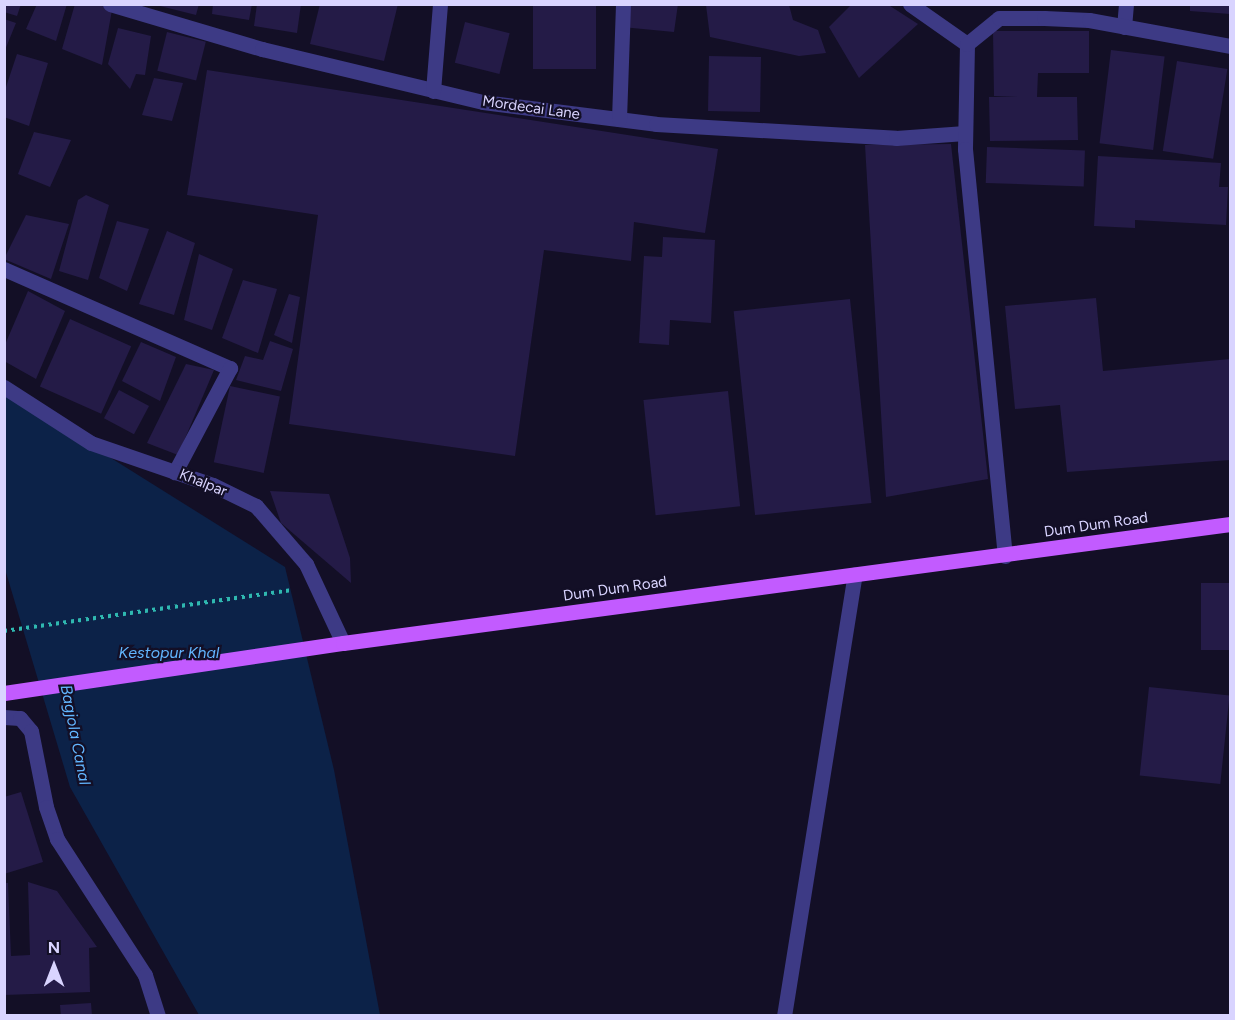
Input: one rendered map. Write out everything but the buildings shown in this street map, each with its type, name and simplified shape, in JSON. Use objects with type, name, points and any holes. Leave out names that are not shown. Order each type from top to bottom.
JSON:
[{"type":"main road","name":"Dum Dum Road","points":[[4,693],[343,643],[1230,524]]},
{"type":"street","points":[[433,91],[440,4]]},
{"type":"street","points":[[619,119],[623,4]]},
{"type":"street","points":[[910,4],[967,44]]},
{"type":"street","points":[[1124,27],[1126,4]]},
{"type":"street","name":"Mordecai Lane","points":[[119,7],[433,91],[483,102],[619,119],[896,138],[965,133]]},
{"type":"street","points":[[1005,556],[965,133],[967,44],[979,31],[999,18],[1045,11],[1230,46]]},
{"type":"street","points":[[4,269],[230,368],[175,472]]},
{"type":"street","name":"Khalpar","points":[[4,387],[91,442],[175,472],[256,506],[306,564],[343,643]]},
{"type":"street","points":[[784,1016],[855,575]]},
{"type":"street","points":[[4,717],[20,718],[31,731],[46,807],[57,838],[145,975],[158,1016]]},
{"type":"path","points":[[4,631],[317,586]]},
{"type":"water","name":"Kestopur Khal","points":[[4,391],[285,567],[334,770],[380,1015],[199,1015],[70,787],[5,569]]},
{"type":"water label","name":"Bagjola Canal","points":[[75,735]]}]
